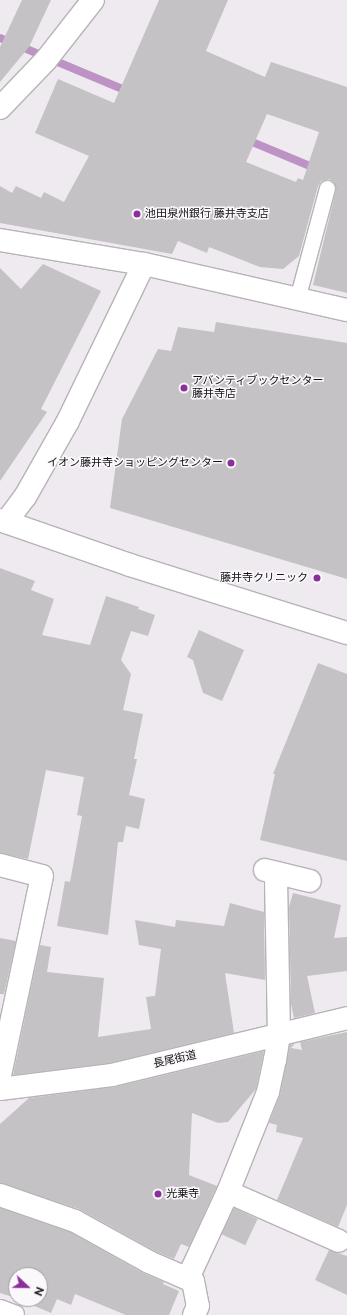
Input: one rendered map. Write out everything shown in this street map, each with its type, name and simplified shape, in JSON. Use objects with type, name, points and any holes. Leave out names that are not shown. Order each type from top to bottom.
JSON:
[{"type":"street","points":[[0,108],[46,60],[93,0]]},
{"type":"street","points":[[0,240],[144,264],[347,310]]},
{"type":"street","points":[[144,264],[68,421],[25,497],[3,521],[122,562],[347,632]]},
{"type":"street","points":[[0,865],[42,876],[0,1075]]},
{"type":"street","points":[[188,1278],[228,1192],[268,1092],[279,1035],[270,872],[310,881]]},
{"type":"street","name":"長尾街道","points":[[0,1089],[112,1075],[347,1018]]},
{"type":"street","points":[[228,1192],[340,1241]]},
{"type":"street","points":[[0,1195],[75,1221],[149,1262],[193,1281],[198,1306],[194,1315]]},
{"type":"lane","points":[[296,299],[327,188]]},
{"type":"lane","points":[[0,1307],[16,1313]]},
{"type":"building","points":[[22,0],[51,0],[29,47],[0,82],[0,47]]},
{"type":"building","points":[[159,0],[228,0],[206,51],[265,77],[271,62],[347,87],[347,293],[313,285],[336,190],[334,182],[329,179],[321,181],[318,186],[299,256],[283,269],[260,267],[209,247],[207,253],[178,241],[172,254],[0,223],[0,186],[12,193],[16,186],[41,198],[44,192],[64,202],[89,156],[35,133],[58,79],[114,103]],"holes":[[[267,114],[319,132],[303,180],[298,178],[296,182],[246,162]]]},
{"type":"building","points":[[43,264],[101,291],[41,409],[47,412],[0,481],[0,268],[21,289]]},
{"type":"building","name":"イオン藤井寺ショッピングセンター","points":[[216,322],[347,343],[347,579],[110,508],[122,419],[158,349],[171,351],[178,327],[214,332]]},
{"type":"building","points":[[0,568],[35,581],[31,590],[54,599],[42,635],[90,645],[106,596],[139,607],[138,609],[155,615],[148,636],[131,631],[121,660],[131,674],[123,710],[143,714],[134,759],[137,759],[129,795],[145,799],[139,829],[126,826],[123,842],[118,842],[108,935],[57,926],[65,881],[70,882],[82,816],[77,815],[84,777],[46,770],[28,859],[0,853]]},
{"type":"building","points":[[199,630],[244,650],[222,701],[203,693],[193,660],[187,657]]},
{"type":"building","points":[[318,663],[347,674],[347,861],[260,840],[275,774],[273,774]]},
{"type":"building","points":[[293,893],[341,905],[334,938],[347,937],[347,971],[307,976],[315,1013],[294,1018],[291,1004],[289,907]]},
{"type":"building","points":[[230,903],[264,912],[265,980],[225,973],[234,1033],[110,1063],[13,1075],[40,945],[51,947],[47,972],[104,978],[98,1037],[151,1029],[146,997],[155,996],[161,949],[139,945],[135,920],[175,927],[176,920],[224,926]]},
{"type":"building","points":[[0,938],[16,941],[4,994],[0,994]]},
{"type":"building","points":[[347,1032],[347,1205],[338,1227],[277,1200],[303,1138],[276,1132],[277,1125],[269,1123],[280,1095],[290,1045],[295,1043],[291,1048],[302,1050],[300,1042]]},
{"type":"building","points":[[264,1051],[256,1089],[228,1122],[218,1123],[192,1113],[189,1175],[217,1186],[189,1247],[181,1244],[174,1259],[155,1251],[79,1209],[0,1183],[0,1124],[29,1098],[115,1087]]},
{"type":"building","points":[[0,1208],[70,1232],[143,1273],[164,1282],[163,1284],[179,1291],[169,1315],[126,1315],[75,1294],[71,1305],[57,1299],[51,1313],[37,1307],[48,1307],[48,1267],[8,1267],[8,1296],[0,1293]]},
{"type":"building","points":[[234,1208],[258,1219],[245,1245],[222,1234]]},
{"type":"building","points":[[329,1250],[347,1256],[347,1295],[315,1280]]},
{"type":"waterway","points":[[0,38],[130,92]]},
{"type":"waterway","points":[[245,139],[317,169]]},
{"type":"place","name":"池田泉州銀行 藤井寺支店","points":[[137,214]]},
{"type":"place","name":"アバンティブックセンター 藤井寺店","points":[[184,388]]},
{"type":"place","name":"イオン藤井寺ショッピングセンター","points":[[231,463]]},
{"type":"place","name":"藤井寺クリニック","points":[[317,578]]},
{"type":"place","name":"光乗寺","points":[[158,1194]]}]
